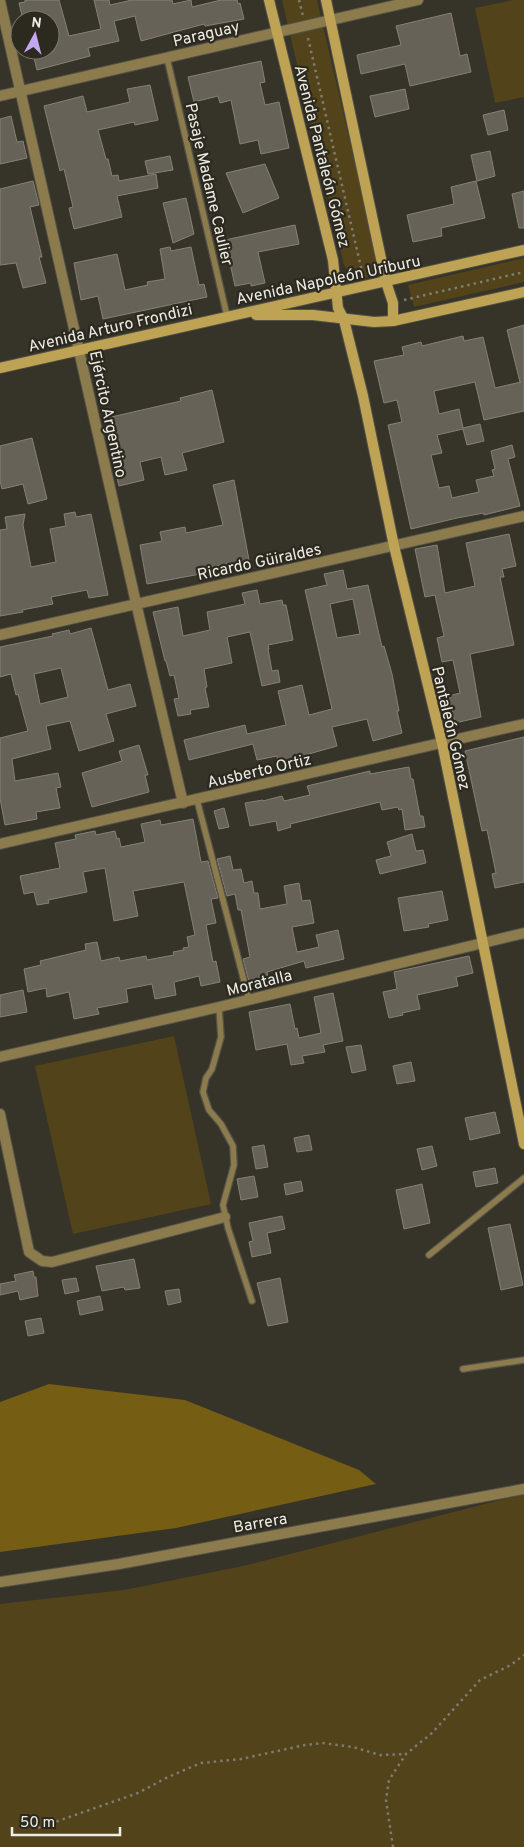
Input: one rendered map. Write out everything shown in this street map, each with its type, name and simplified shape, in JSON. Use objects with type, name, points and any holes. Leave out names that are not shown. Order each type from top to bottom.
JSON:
[{"type":"main road","name":"Avenida Pantaleón Gómez","points":[[269,0],[333,260],[338,308],[344,320]]},
{"type":"main road","name":"Avenida Pantaleón Gómez","points":[[326,0],[386,282],[393,303],[393,321]]},
{"type":"main road","name":"Avenida Napoleón Uriburu","points":[[227,316],[336,294],[524,250]]},
{"type":"main road","name":"Avenida Napoleón Uriburu","points":[[227,316],[291,314],[344,320],[393,321],[524,292]]},
{"type":"main road","name":"Avenida Arturo Frondizi","points":[[0,368],[227,316]]},
{"type":"main road","name":"Pantaleón Gómez","points":[[344,320],[363,396],[394,546],[442,743],[524,1144]]},
{"type":"street","name":"Paraguay","points":[[0,96],[418,0]]},
{"type":"street","name":"Ejército Argentino","points":[[0,1],[90,403],[183,803]]},
{"type":"street","name":"Ricardo Güiraldes","points":[[0,636],[136,603],[524,516]]},
{"type":"street","name":"Ausberto Ortiz","points":[[0,844],[524,724]]},
{"type":"street","name":"Moratalla","points":[[0,1057],[220,1007],[524,933]]},
{"type":"street","points":[[0,1114],[29,1252],[42,1262],[52,1262],[225,1217]]},
{"type":"street","name":"Barrera","points":[[0,1582],[119,1564],[524,1489]]},
{"type":"lane","name":"Pasaje Madame Caulier","points":[[167,58],[227,316]]},
{"type":"lane","points":[[197,800],[249,1000]]},
{"type":"lane","points":[[220,1007],[221,1037],[212,1070],[206,1078],[203,1092],[209,1110],[221,1124],[234,1146],[234,1165],[223,1205],[225,1217],[252,1301]]},
{"type":"lane","points":[[429,1255],[524,1178]]},
{"type":"lane","points":[[463,1370],[524,1360]]},
{"type":"path","points":[[299,0],[365,287]]},
{"type":"path","points":[[393,303],[524,272]]},
{"type":"path","points":[[393,1847],[386,1800],[389,1780],[406,1754],[432,1733],[480,1680],[524,1655]]},
{"type":"path","points":[[38,1828],[138,1793],[168,1776],[202,1764],[240,1759],[322,1743],[353,1747],[380,1755],[406,1754]]},
{"type":"shaded area","points":[[282,0],[317,0],[377,258],[374,270],[364,280],[351,275],[344,265]]},
{"type":"shaded area","points":[[513,0],[524,0],[524,97],[495,103],[475,8]]},
{"type":"shaded area","points":[[524,258],[524,282],[414,307],[408,285]]},
{"type":"shaded area","points":[[174,1036],[211,1204],[73,1234],[35,1066]]},
{"type":"shaded area","points":[[49,1384],[185,1400],[359,1470],[376,1484],[176,1528],[0,1552],[0,1402]]},
{"type":"shaded area","points":[[524,1494],[524,1847],[0,1847],[0,1604],[124,1590],[243,1566]]},
{"type":"building","points":[[25,0],[59,0],[69,36],[101,29],[94,0],[109,0],[110,5],[132,0],[172,0],[173,4],[191,0],[192,7],[221,0],[237,0],[238,4],[240,3],[244,19],[205,26],[204,24],[141,41],[135,16],[114,21],[119,41],[88,48],[90,56],[37,70],[34,60],[60,60],[60,10],[21,10],[19,3],[25,2]]},
{"type":"building","points":[[451,13],[460,56],[467,54],[471,72],[410,86],[405,64],[361,74],[357,55],[401,45],[396,26]]},
{"type":"building","points":[[261,61],[265,82],[260,83],[265,105],[279,102],[289,148],[261,154],[258,140],[240,144],[231,100],[220,103],[218,96],[194,102],[188,77]]},
{"type":"building","points":[[150,85],[158,120],[135,125],[134,122],[98,130],[112,176],[118,175],[119,181],[156,174],[158,188],[117,196],[122,217],[74,229],[69,208],[73,207],[64,169],[60,171],[44,106],[83,96],[87,112],[130,102],[127,89]]},
{"type":"building","points":[[405,89],[409,109],[375,117],[370,96]]},
{"type":"building","points":[[504,110],[508,130],[488,135],[483,115]]},
{"type":"building","points":[[11,116],[17,142],[23,141],[27,158],[0,164],[0,119]]},
{"type":"building","points":[[490,151],[495,176],[477,181],[471,155]]},
{"type":"building","points":[[170,156],[173,170],[148,174],[145,161]]},
{"type":"building","points":[[265,164],[279,198],[243,213],[226,173]]},
{"type":"building","points":[[33,181],[39,205],[30,207],[46,283],[23,288],[16,263],[0,265],[0,189]]},
{"type":"building","points":[[476,181],[485,218],[441,228],[442,236],[413,242],[407,215],[454,204],[451,187]]},
{"type":"building","points":[[524,191],[524,228],[519,228],[512,194]]},
{"type":"building","points":[[186,198],[194,234],[173,243],[163,203]]},
{"type":"building","points":[[295,225],[299,244],[258,252],[265,283],[251,286],[251,283],[235,286],[225,240]]},
{"type":"building","points":[[170,247],[171,251],[191,247],[199,285],[204,284],[207,297],[103,319],[98,296],[81,300],[74,263],[117,254],[125,290],[148,285],[147,282],[165,279],[160,249]]},
{"type":"building","points":[[524,325],[524,411],[484,420],[475,382],[434,391],[439,414],[459,409],[463,428],[480,424],[484,441],[467,445],[463,429],[437,435],[442,453],[431,455],[439,488],[449,486],[452,498],[479,492],[476,480],[494,476],[492,470],[495,469],[491,451],[512,445],[515,457],[508,459],[520,506],[411,529],[388,425],[402,422],[397,400],[384,403],[374,361],[404,355],[402,347],[421,342],[422,346],[463,336],[464,341],[483,337],[495,388],[521,382],[507,330]]},
{"type":"building","points":[[212,390],[224,442],[182,453],[187,470],[165,475],[161,457],[140,462],[144,480],[119,486],[112,456],[116,455],[107,418],[181,401],[180,398]]},
{"type":"building","points":[[32,438],[47,499],[28,504],[23,484],[2,489],[0,481],[0,446]]},
{"type":"building","points":[[234,480],[249,560],[210,567],[211,572],[147,584],[140,545],[162,541],[160,532],[185,527],[186,533],[223,525],[213,485]]},
{"type":"building","points":[[75,512],[76,517],[91,514],[108,595],[89,598],[87,590],[51,597],[53,604],[0,616],[0,530],[7,529],[5,517],[25,514],[23,525],[31,567],[56,562],[50,529],[66,526],[64,514]]},
{"type":"building","points":[[509,534],[516,566],[502,569],[504,577],[500,577],[514,645],[470,654],[481,717],[455,723],[449,696],[460,693],[453,660],[442,662],[437,638],[444,636],[435,595],[425,597],[415,549],[437,545],[445,593],[475,586],[466,543]]},
{"type":"building","points":[[343,570],[347,589],[368,585],[382,647],[384,646],[392,674],[402,733],[373,741],[367,719],[332,727],[337,746],[278,763],[277,756],[257,760],[253,744],[189,760],[184,740],[245,725],[247,734],[286,725],[278,691],[302,685],[309,715],[332,709],[305,590],[327,585],[324,574]],"holes":[[[353,599],[360,634],[337,638],[330,604]]]},
{"type":"building","points":[[257,590],[260,604],[282,600],[283,605],[286,605],[293,640],[268,645],[272,671],[278,670],[280,682],[262,686],[250,632],[227,637],[232,663],[204,669],[209,707],[190,710],[191,714],[178,716],[174,699],[179,698],[174,675],[170,676],[165,661],[153,612],[178,607],[183,636],[210,630],[207,612],[245,604],[242,593]]},
{"type":"building","points":[[91,628],[108,690],[130,684],[136,706],[106,714],[114,741],[79,751],[70,721],[46,726],[51,749],[12,759],[15,781],[58,773],[61,787],[56,788],[60,808],[36,812],[37,819],[5,825],[0,798],[0,738],[28,731],[11,674],[0,677],[0,647],[53,636],[52,634],[69,630],[70,634]],"holes":[[[61,668],[68,697],[40,704],[34,674]]]},
{"type":"building","points":[[524,737],[524,882],[495,888],[492,874],[496,873],[487,830],[482,831],[465,751]]},
{"type":"building","points":[[139,745],[148,775],[145,775],[149,792],[92,807],[82,773],[122,761],[119,751]]},
{"type":"building","points":[[409,767],[420,816],[423,816],[425,827],[405,830],[402,809],[399,810],[398,807],[382,810],[380,802],[290,824],[291,827],[278,831],[276,821],[250,826],[245,803],[282,796],[284,801],[310,795],[307,786],[370,771],[370,774]]},
{"type":"building","points":[[224,808],[229,827],[219,829],[214,811]]},
{"type":"building","points":[[193,819],[201,862],[208,861],[218,898],[211,899],[216,923],[206,925],[213,962],[216,961],[220,982],[201,986],[199,976],[174,982],[176,995],[155,999],[152,984],[126,989],[128,1002],[97,1008],[99,1014],[74,1019],[69,992],[47,997],[46,988],[28,992],[24,969],[41,965],[40,961],[86,950],[85,944],[97,942],[101,961],[119,957],[120,961],[146,956],[147,960],[174,955],[173,952],[184,950],[183,948],[189,947],[187,937],[195,935],[184,882],[133,891],[138,916],[114,921],[105,868],[83,872],[87,892],[48,900],[49,903],[37,905],[34,892],[24,894],[20,876],[60,868],[55,843],[76,839],[75,835],[95,831],[96,835],[115,831],[121,847],[145,842],[141,824],[160,820],[161,825]]},
{"type":"building","points":[[412,834],[416,851],[423,850],[426,863],[380,874],[376,860],[391,856],[387,842]]},
{"type":"building","points":[[230,856],[233,870],[241,869],[244,883],[252,881],[254,893],[258,893],[260,909],[287,904],[284,886],[299,883],[302,901],[310,900],[314,923],[292,927],[297,952],[319,947],[316,935],[338,930],[344,959],[306,968],[304,961],[267,972],[268,977],[249,982],[243,959],[250,957],[241,910],[238,910],[235,894],[227,896],[217,859]]},
{"type":"building","points":[[442,891],[448,920],[428,924],[429,927],[404,931],[398,898]]},
{"type":"building","points":[[469,956],[473,973],[456,977],[458,986],[417,995],[420,1009],[389,1018],[383,992],[397,989],[394,972]]},
{"type":"building","points":[[23,990],[27,1012],[0,1017],[0,995]]},
{"type":"building","points":[[333,993],[343,1041],[323,1045],[325,1052],[302,1056],[304,1063],[291,1065],[287,1044],[256,1050],[249,1012],[290,1004],[295,1029],[297,1028],[299,1038],[321,1033],[314,997]]},
{"type":"building","points":[[361,1045],[366,1070],[352,1073],[346,1047]]},
{"type":"building","points":[[411,1062],[415,1081],[397,1084],[393,1066]]},
{"type":"building","points":[[495,1112],[500,1133],[470,1140],[465,1118]]},
{"type":"building","points":[[309,1135],[312,1150],[297,1152],[294,1138]]},
{"type":"building","points":[[264,1145],[268,1167],[256,1169],[252,1147]]},
{"type":"building","points":[[432,1146],[437,1166],[422,1170],[417,1149]]},
{"type":"building","points":[[495,1168],[498,1183],[476,1187],[473,1172]]},
{"type":"building","points":[[254,1176],[258,1197],[241,1200],[237,1179]]},
{"type":"building","points":[[301,1181],[303,1191],[286,1195],[284,1184]]},
{"type":"building","points":[[422,1184],[430,1223],[404,1229],[396,1190]]},
{"type":"building","points":[[282,1216],[285,1229],[267,1233],[271,1253],[252,1257],[249,1242],[253,1241],[249,1223]]},
{"type":"building","points":[[510,1224],[523,1285],[501,1290],[488,1228]]},
{"type":"building","points":[[134,1259],[140,1288],[125,1290],[124,1287],[102,1291],[96,1266]]},
{"type":"building","points":[[33,1271],[34,1277],[36,1277],[38,1296],[20,1300],[18,1291],[0,1295],[0,1284],[16,1281],[14,1275]]},
{"type":"building","points":[[76,1278],[79,1291],[65,1294],[62,1280]]},
{"type":"building","points":[[280,1278],[288,1322],[268,1326],[257,1283]]},
{"type":"building","points":[[179,1289],[181,1302],[168,1305],[165,1291]]},
{"type":"building","points":[[100,1296],[103,1310],[80,1315],[77,1301]]},
{"type":"building","points":[[41,1318],[44,1333],[28,1336],[25,1321]]}]
